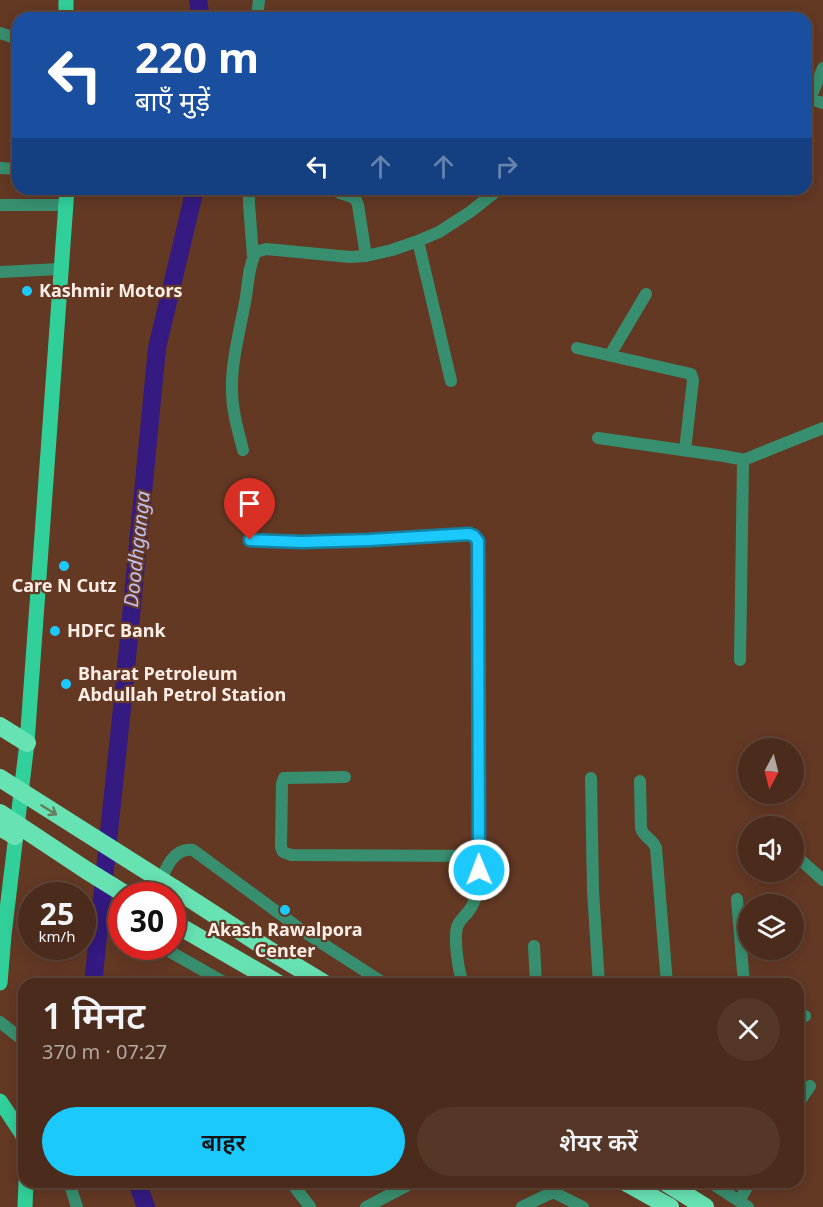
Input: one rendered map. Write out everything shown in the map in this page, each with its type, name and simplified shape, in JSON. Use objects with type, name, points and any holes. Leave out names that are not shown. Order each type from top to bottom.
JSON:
[{"type":"highway","points":[[0,726],[27,743]]},
{"type":"highway","points":[[0,778],[315,978]]},
{"type":"highway","points":[[0,813],[108,884]]},
{"type":"highway","points":[[186,930],[269,978]]},
{"type":"highway","points":[[636,1188],[670,1207]]},
{"type":"highway","points":[[675,1188],[705,1207]]},
{"type":"main road","points":[[0,983],[8,832],[27,743],[66,195]]},
{"type":"main road","points":[[0,1101],[18,1128]]},
{"type":"main road","points":[[25,1207],[26,1188]]},
{"type":"street","points":[[812,91],[823,68]]},
{"type":"street","points":[[243,450],[232,406],[231,387],[253,256],[249,195]]},
{"type":"street","points":[[346,195],[356,200],[358,205],[366,256]]},
{"type":"street","points":[[253,256],[256,252],[266,249],[333,256],[366,256],[418,241],[439,232],[456,223],[491,195]]},
{"type":"street","points":[[0,205],[65,205]]},
{"type":"street","points":[[418,241],[451,381]]},
{"type":"street","points":[[0,272],[60,269]]},
{"type":"street","points":[[610,355],[646,294]]},
{"type":"street","points":[[576,348],[691,374],[693,380],[685,450]]},
{"type":"street","points":[[598,438],[745,460],[823,428]]},
{"type":"street","points":[[740,660],[742,468],[745,460]]},
{"type":"street","points":[[250,540],[302,542],[469,534],[478,541],[479,886],[473,905],[457,927],[458,972],[461,978]]},
{"type":"street","points":[[345,777],[284,778],[282,780],[281,847],[283,852],[291,855],[479,856]]},
{"type":"street","points":[[591,778],[598,978]]},
{"type":"street","points":[[640,781],[642,833],[655,843],[656,848],[667,978]]},
{"type":"street","points":[[161,882],[170,860],[183,851],[193,850],[303,931],[376,978]]},
{"type":"street","points":[[804,863],[823,880]]},
{"type":"street","points":[[737,898],[744,978]]},
{"type":"street","points":[[534,946],[536,978]]},
{"type":"street","points":[[185,960],[216,978]]},
{"type":"street","points":[[0,1022],[18,1036]]},
{"type":"street","points":[[804,1095],[810,1086]]},
{"type":"street","points":[[71,1188],[77,1207]]},
{"type":"street","points":[[296,1188],[310,1207]]},
{"type":"street","points":[[366,1207],[402,1188]]},
{"type":"street","points":[[549,1188],[583,1207]]},
{"type":"street","points":[[719,1188],[743,1204],[748,1188]]},
{"type":"street","points":[[522,1207],[554,1192]]},
{"type":"waterway","name":"Doodhganga","points":[[198,0],[200,12]]},
{"type":"waterway","name":"Doodhganga","points":[[94,978],[157,348],[194,195]]},
{"type":"waterway","name":"Doodhganga","points":[[139,1188],[146,1207]]},
{"type":"place","name":"Kashmir Motors","points":[[27,291]]},
{"type":"place","name":"Care N Cutz","points":[[64,566]]},
{"type":"place","name":"HDFC Bank","points":[[55,631]]},
{"type":"place","name":"Bharat Petroleum Abdullah Petrol Station","points":[[66,684]]},
{"type":"place","name":"Akash Rawalpora Center","points":[[285,910]]},
{"type":"route","points":[[250,540],[302,542],[469,534],[478,541],[479,870]]}]
